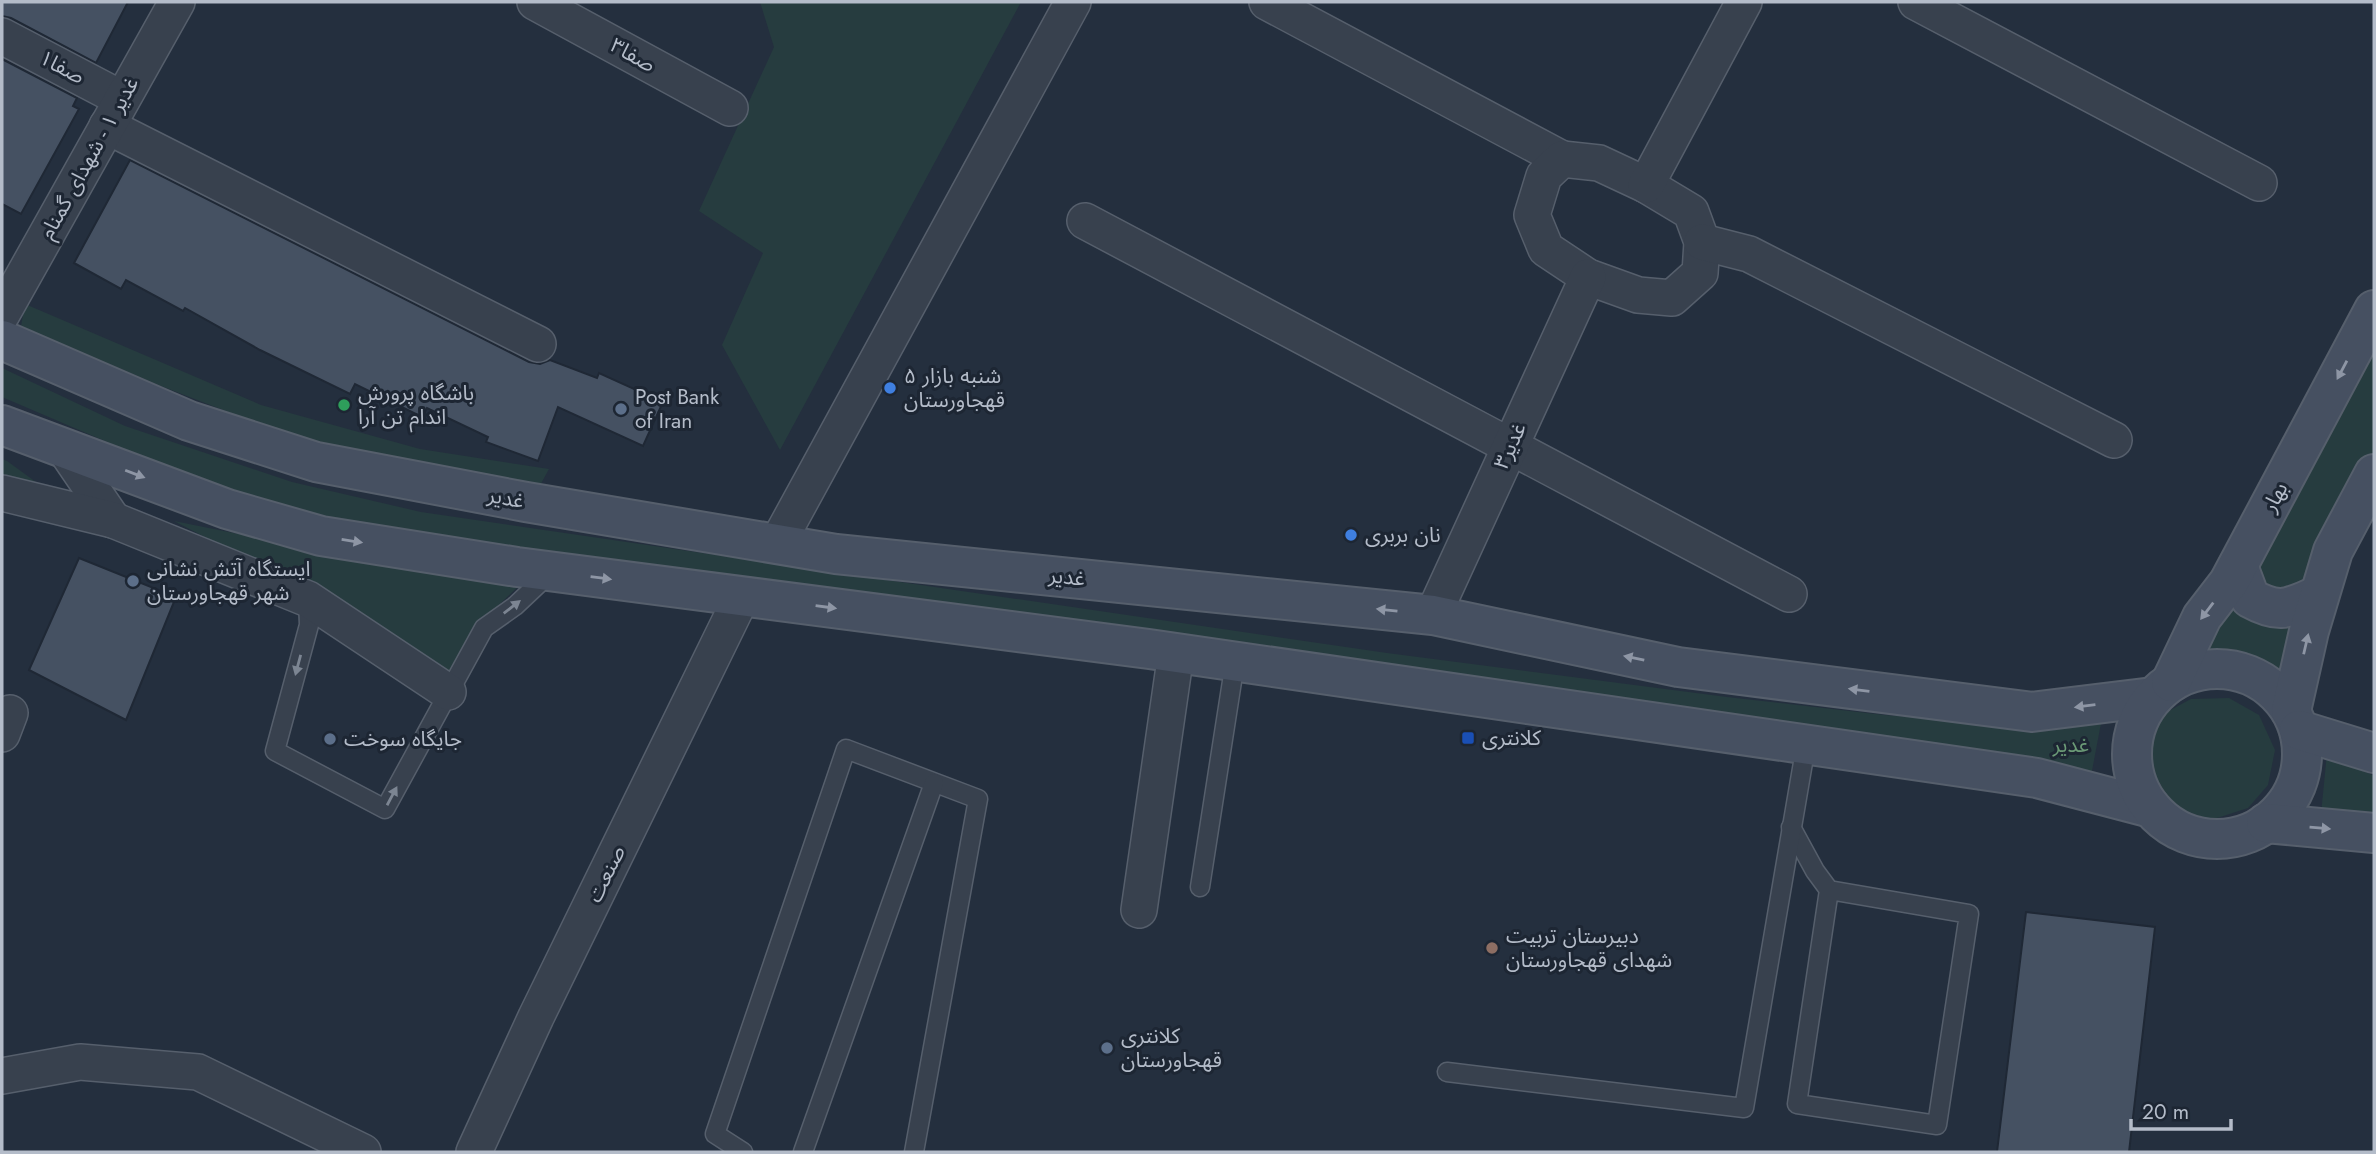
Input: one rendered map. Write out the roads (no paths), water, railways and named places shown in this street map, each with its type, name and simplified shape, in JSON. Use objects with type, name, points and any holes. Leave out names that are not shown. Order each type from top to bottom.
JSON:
[{"type":"main road","name":"بهار","points":[[2162,689],[2202,617],[2230,582],[2374,310]]},
{"type":"main road","name":"غدیر","points":[[2,340],[189,421],[316,462],[526,502],[836,554],[1433,615],[1678,667],[2032,712],[2162,689]]},
{"type":"main road","points":[[2,425],[227,509],[321,537],[552,572],[1176,653],[2036,778],[2151,808]]},
{"type":"main road","points":[[2374,474],[2333,551],[2309,631],[2295,720],[2302,751],[2301,772],[2282,809],[2266,823],[2248,833],[2224,839],[2199,837],[2169,824],[2151,808],[2138,788],[2132,764],[2132,740],[2140,717],[2162,689],[2191,673],[2208,669],[2244,673],[2262,681],[2275,691],[2295,720],[2374,753]]},
{"type":"main road","points":[[2238,566],[2249,598],[2268,608],[2287,608],[2319,595]]},
{"type":"main road","points":[[2266,823],[2374,832]]},
{"type":"street","name":"غدیر ۱ - شهدای گمنام","points":[[2,314],[177,2]]},
{"type":"street","name":"صفا۳","points":[[535,2],[730,108]]},
{"type":"street","points":[[777,544],[1073,2]]},
{"type":"street","points":[[1266,2],[1562,159],[1599,163],[1646,185],[1691,212],[1702,242],[1700,272],[1672,298],[1638,295],[1588,277],[1546,249],[1532,215],[1545,176],[1562,159]]},
{"type":"street","points":[[1646,185],[1744,2]]},
{"type":"street","points":[[1916,2],[2259,183]]},
{"type":"street","name":"صفا۱","points":[[2,36],[115,113],[538,344]]},
{"type":"street","points":[[1086,220],[1789,594]]},
{"type":"street","points":[[1702,242],[1749,254],[2114,440]]},
{"type":"street","name":"غدیر۳","points":[[1433,615],[1588,277]]},
{"type":"street","points":[[64,448],[113,520]]},
{"type":"street","points":[[2,493],[113,520],[308,599],[448,692]]},
{"type":"street","name":"صنعت","points":[[474,1152],[542,1005],[741,596]]},
{"type":"street","points":[[1139,910],[1176,653]]},
{"type":"street","points":[[2,1076],[80,1062],[198,1072],[363,1152]]},
{"type":"lane","points":[[308,599],[309,625],[275,751],[385,809],[484,628],[515,606],[552,572]]},
{"type":"lane","points":[[1200,887],[1235,662]]},
{"type":"lane","points":[[1447,1072],[1744,1108],[1806,744]]},
{"type":"lane","points":[[743,1152],[715,1134],[846,749],[978,799],[914,1152]]},
{"type":"lane","points":[[803,1152],[934,783]]},
{"type":"lane","points":[[1791,827],[1815,871],[1829,890],[1969,914],[1937,1125],[1797,1104],[1829,890]]},
{"type":"place","name":"۵ شنبه بازار قهجاورستان","points":[[890,388]]},
{"type":"place","name":"باشگاه پرورش اندام تن آرا","points":[[344,405]]},
{"type":"place","name":"Post Bank of Iran","points":[[621,409]]},
{"type":"place","name":"نان بربری","points":[[1351,535]]},
{"type":"place","name":"ایستگاه آتش نشانی شهر قهجاورستان","points":[[133,581]]},
{"type":"place","name":"کلانتری","points":[[1468,738]]},
{"type":"place","name":"جایگاه سوخت","points":[[330,739]]},
{"type":"place","name":"دبیرستان تربیت شهدای قهجاورستان","points":[[1492,948]]},
{"type":"place","name":"کلانتری قهجاورستان","points":[[1107,1048]]}]
